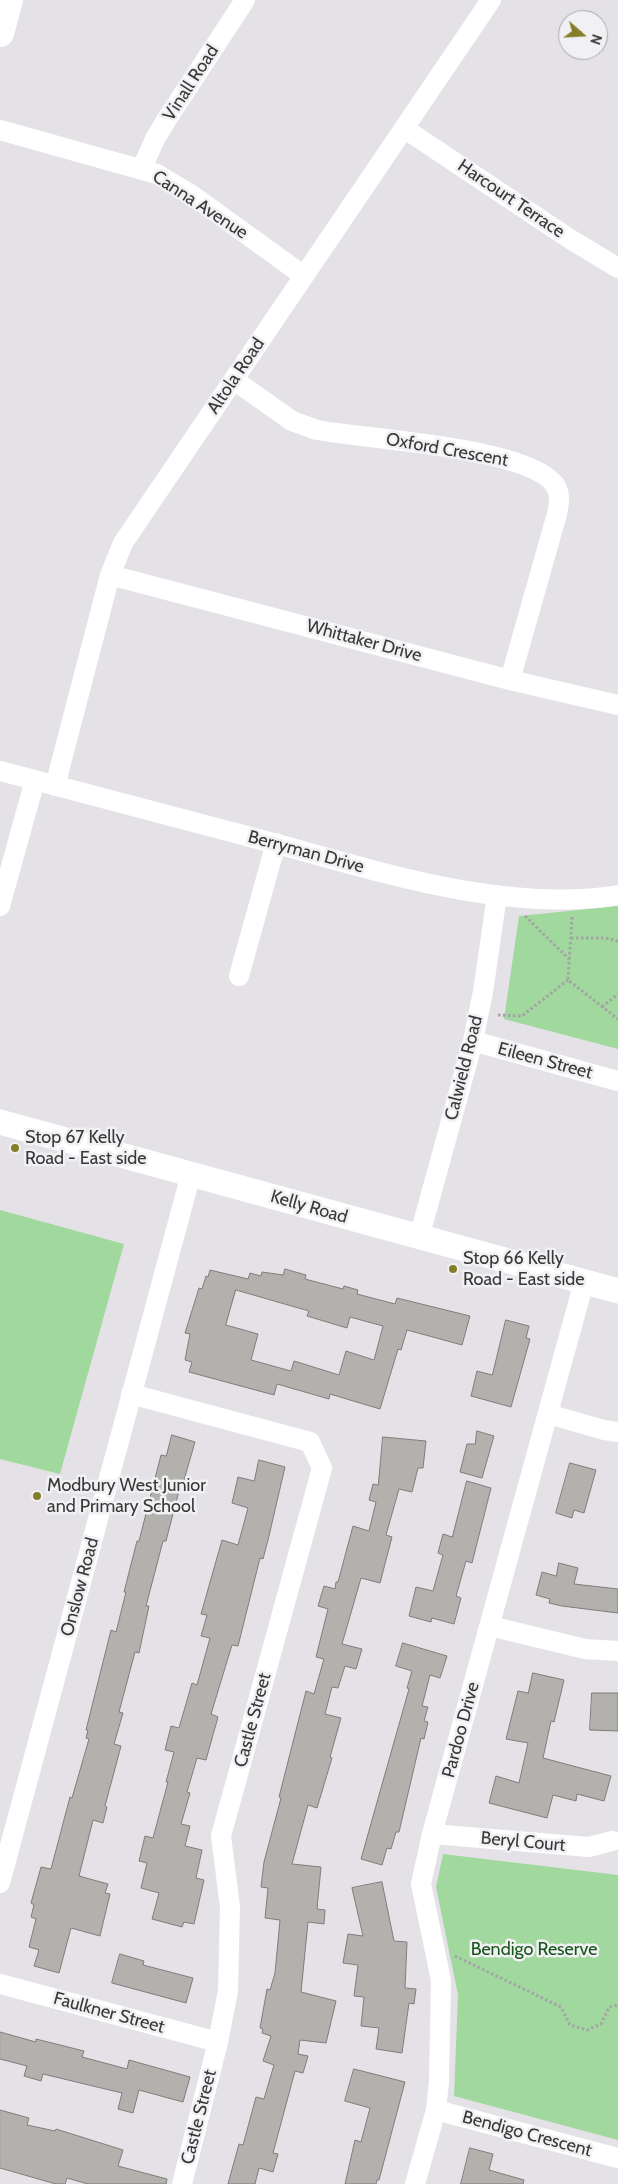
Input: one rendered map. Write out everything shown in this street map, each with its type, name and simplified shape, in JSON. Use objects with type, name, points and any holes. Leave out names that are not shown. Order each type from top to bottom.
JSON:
[{"type":"main road","points":[[0,33],[9,0]]},
{"type":"street","name":"Vinall Road","points":[[142,168],[167,119],[245,0]]},
{"type":"street","name":"Altola Road","points":[[55,786],[110,575],[123,543],[491,0]]},
{"type":"street","name":"Harcourt Terrace","points":[[405,129],[616,263]]},
{"type":"street","name":"Canna Avenue","points":[[0,130],[142,168],[157,174],[192,195],[304,276]]},
{"type":"street","name":"Oxford Crescent","points":[[234,380],[292,421],[316,430],[479,452],[536,470],[555,485],[559,493],[560,502],[510,680]]},
{"type":"street","name":"Whittaker Drive","points":[[110,575],[510,680],[618,705]]},
{"type":"street","name":"Berryman Drive","points":[[0,771],[422,882],[497,895],[544,898],[618,895]]},
{"type":"street","points":[[0,906],[35,780]]},
{"type":"street","points":[[238,976],[276,843]]},
{"type":"street","name":"Calwield Road","points":[[419,1238],[472,1042],[483,992],[497,895]]},
{"type":"street","name":"Eileen Street","points":[[472,1042],[618,1081]]},
{"type":"street","name":"Kelly Road","points":[[0,1122],[618,1291]]},
{"type":"street","name":"Onslow Road","points":[[0,1884],[191,1174]]},
{"type":"street","name":"Pardoo Drive","points":[[415,2184],[436,2110],[440,2081],[442,1980],[421,1884],[432,1834],[584,1282]]},
{"type":"street","name":"Castle Street","points":[[131,1394],[310,1442],[322,1468],[221,1836],[230,1907],[228,1991],[218,2042],[182,2184]]},
{"type":"street","points":[[548,1414],[604,1430],[618,1432]]},
{"type":"street","points":[[490,1626],[585,1649],[618,1651]]},
{"type":"street","name":"Beryl Court","points":[[432,1834],[590,1848],[612,1841]]},
{"type":"street","name":"Faulkner Street","points":[[0,1984],[218,2042]]},
{"type":"street","name":"Bendigo Crescent","points":[[436,2110],[618,2158]]},
{"type":"path","points":[[492,1014],[522,1016],[568,980],[573,909]]},
{"type":"path","points":[[520,911],[569,960]]},
{"type":"path","points":[[571,938],[606,938],[618,941]]},
{"type":"path","points":[[568,980],[618,1019]]},
{"type":"path","points":[[602,1007],[618,994]]},
{"type":"path","points":[[434,1946],[561,2007],[570,2026],[586,2030],[601,2024],[609,2007],[618,2005]]},
{"type":"green space","points":[[618,906],[618,1049],[504,1019],[519,916]]},
{"type":"green space","points":[[0,1210],[124,1244],[60,1474],[0,1459]]},
{"type":"green space","name":"Bendigo Reserve","points":[[443,1854],[618,1875],[618,2140],[454,2096],[458,1995],[436,1887]]},
{"type":"building","points":[[285,1269],[306,1275],[305,1279],[343,1289],[344,1286],[358,1290],[357,1294],[395,1304],[397,1298],[470,1316],[462,1345],[407,1330],[401,1350],[398,1349],[380,1409],[330,1394],[329,1399],[277,1384],[274,1395],[189,1372],[192,1362],[185,1360],[190,1334],[185,1333],[199,1288],[202,1289],[210,1270],[248,1279],[250,1273],[261,1276],[262,1272],[283,1275]],"holes":[[[236,1290],[309,1311],[307,1316],[347,1328],[350,1317],[383,1326],[374,1360],[346,1351],[339,1375],[294,1361],[291,1371],[251,1360],[258,1334],[226,1325]]]},
{"type":"building","points":[[506,1320],[529,1326],[526,1338],[530,1339],[511,1407],[471,1396],[477,1371],[492,1375]]},
{"type":"building","points":[[477,1431],[494,1436],[482,1478],[460,1472],[467,1444],[475,1444]]},
{"type":"building","points":[[172,1435],[195,1442],[182,1487],[180,1487],[166,1541],[163,1541],[146,1606],[149,1606],[139,1653],[135,1652],[119,1712],[123,1713],[114,1744],[121,1746],[105,1806],[107,1807],[103,1823],[93,1820],[79,1876],[108,1884],[105,1893],[110,1894],[100,1936],[71,1928],[59,1973],[34,1966],[39,1950],[29,1947],[36,1919],[31,1917],[34,1905],[31,1903],[41,1867],[51,1869],[70,1797],[72,1798],[89,1739],[86,1738],[88,1730],[86,1730],[111,1630],[116,1632],[126,1592],[124,1592],[161,1455],[166,1456]]},
{"type":"building","points":[[383,1437],[426,1441],[423,1468],[418,1468],[412,1492],[399,1489],[386,1535],[392,1537],[380,1583],[361,1578],[342,1644],[362,1649],[356,1669],[345,1666],[338,1688],[332,1687],[325,1714],[341,1718],[330,1757],[332,1758],[317,1808],[308,1805],[292,1864],[321,1867],[317,1909],[325,1910],[324,1924],[308,1922],[301,1992],[336,2001],[326,2043],[300,2040],[298,2054],[308,2056],[303,2073],[295,2071],[273,2153],[278,2154],[273,2172],[259,2168],[255,2184],[228,2184],[239,2144],[243,2145],[256,2097],[264,2099],[274,2065],[263,2061],[271,2036],[262,2033],[263,2029],[260,2028],[267,1989],[270,1990],[275,1973],[280,1920],[265,1918],[268,1888],[261,1887],[264,1862],[306,1691],[314,1694],[324,1659],[316,1657],[328,1609],[318,1606],[324,1586],[335,1589],[353,1526],[369,1531],[376,1502],[369,1500],[373,1484],[378,1485]]},
{"type":"building","points":[[259,1460],[285,1467],[268,1540],[263,1559],[260,1558],[238,1646],[232,1645],[211,1714],[218,1717],[206,1760],[197,1758],[187,1792],[190,1793],[181,1824],[190,1826],[185,1846],[202,1850],[196,1878],[204,1880],[194,1924],[184,1922],[182,1927],[152,1919],[159,1893],[141,1888],[147,1863],[139,1861],[145,1836],[153,1838],[168,1782],[166,1782],[174,1752],[165,1750],[171,1726],[179,1728],[192,1683],[197,1685],[210,1638],[201,1636],[207,1615],[201,1614],[222,1540],[238,1545],[248,1508],[232,1503],[238,1477],[254,1481]]},
{"type":"building","points":[[570,1463],[596,1470],[584,1513],[574,1510],[572,1518],[556,1513]]},
{"type":"building","points":[[467,1481],[491,1488],[472,1563],[466,1561],[456,1596],[461,1598],[454,1624],[432,1618],[431,1622],[409,1616],[416,1587],[433,1591],[443,1555],[438,1553],[443,1534],[452,1537]]},
{"type":"building","points":[[559,1563],[578,1568],[574,1584],[618,1589],[618,1613],[562,1606],[549,1603],[550,1599],[536,1595],[542,1572],[556,1576]]},
{"type":"building","points":[[403,1643],[447,1656],[440,1678],[430,1675],[422,1706],[428,1707],[424,1721],[428,1722],[424,1739],[421,1738],[399,1832],[396,1832],[391,1849],[387,1848],[382,1865],[361,1859],[409,1689],[407,1688],[412,1671],[396,1666]]},
{"type":"building","points":[[533,1673],[564,1680],[554,1722],[551,1721],[543,1758],[611,1776],[604,1801],[577,1794],[576,1801],[553,1795],[547,1818],[489,1803],[496,1776],[519,1783],[528,1743],[506,1739],[518,1691],[528,1693]]},
{"type":"building","points":[[592,1693],[618,1693],[618,1731],[590,1730]]},
{"type":"building","points":[[382,1882],[394,1941],[407,1942],[405,1988],[416,1989],[414,2004],[409,2003],[402,2053],[376,2049],[379,2028],[361,2026],[364,1997],[354,1996],[358,1965],[343,1963],[348,1934],[363,1936],[352,1888]]},
{"type":"building","points":[[120,1954],[144,1961],[143,1965],[193,1978],[186,2003],[112,1983]]},
{"type":"building","points":[[0,2032],[36,2042],[36,2039],[84,2051],[82,2057],[127,2069],[129,2060],[190,2077],[183,2102],[139,2090],[133,2113],[118,2109],[122,2093],[43,2074],[41,2081],[24,2076],[27,2066],[0,2059]]},
{"type":"building","points":[[354,2069],[405,2082],[379,2180],[377,2180],[376,2184],[345,2184],[355,2140],[361,2142],[370,2108],[345,2101]]},
{"type":"building","points":[[0,2110],[29,2118],[27,2125],[55,2131],[56,2129],[123,2150],[118,2166],[167,2179],[166,2184],[88,2184],[67,2178],[65,2184],[56,2184],[0,2168]]},
{"type":"building","points":[[470,2148],[493,2154],[489,2170],[524,2180],[523,2184],[461,2184]]},
{"type":"place","name":"Stop 67 Kelly Road - East side","points":[[15,1148]]},
{"type":"place","name":"Stop 66 Kelly Road - East side","points":[[453,1269]]},
{"type":"place","name":"Modbury West Junior and Primary School","points":[[37,1496]]}]
